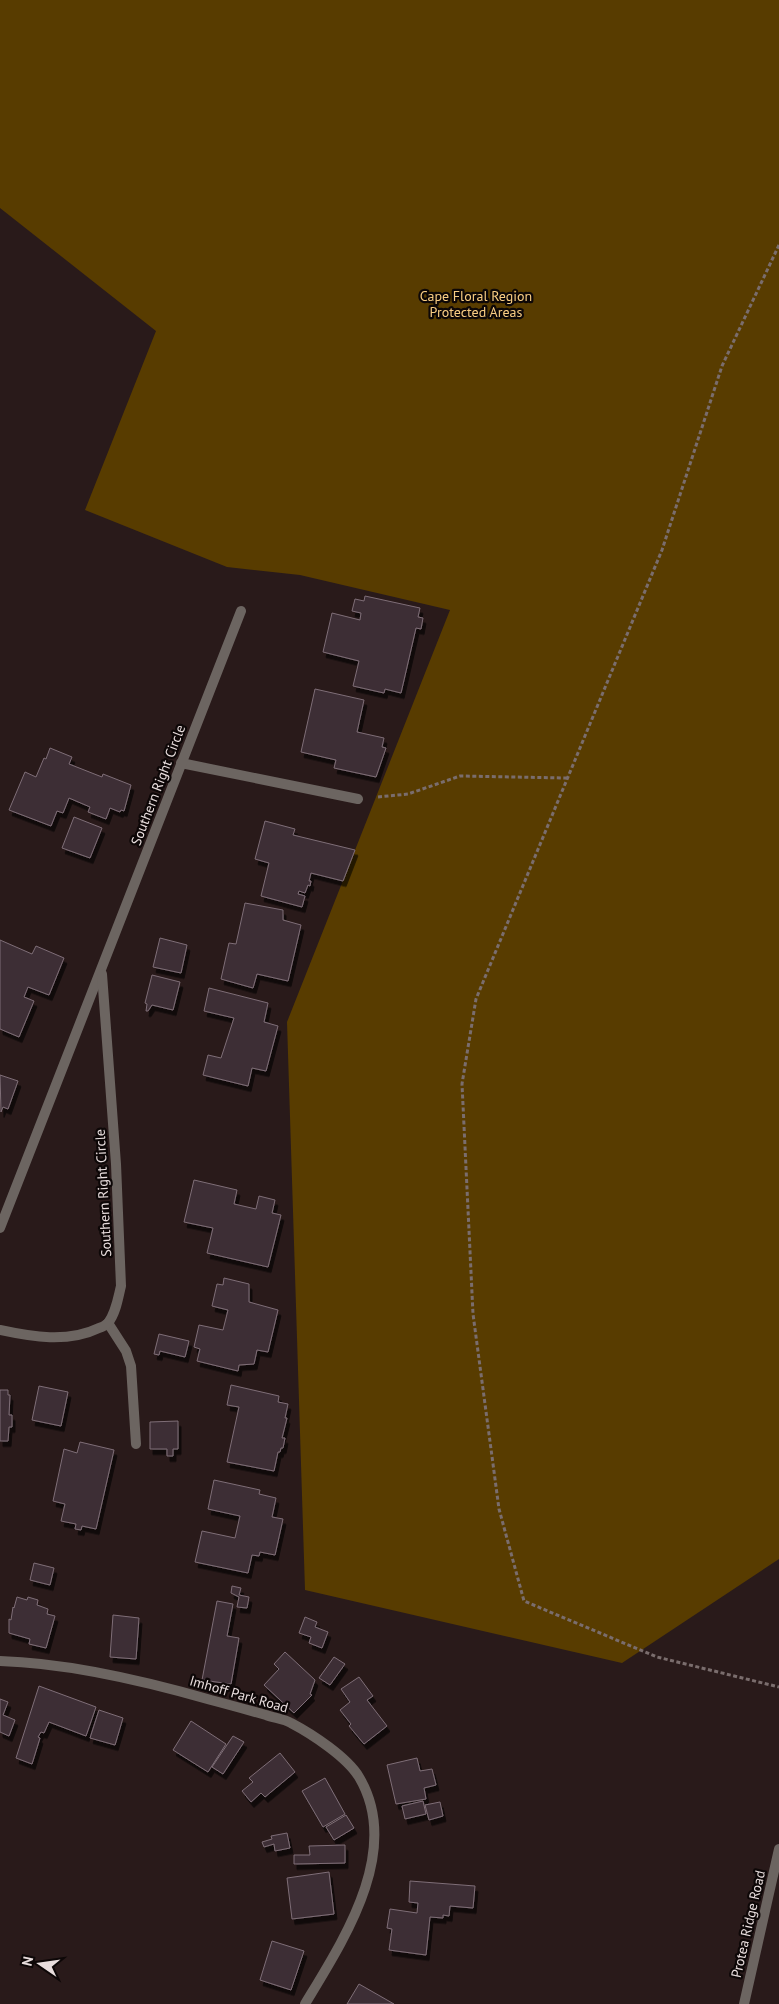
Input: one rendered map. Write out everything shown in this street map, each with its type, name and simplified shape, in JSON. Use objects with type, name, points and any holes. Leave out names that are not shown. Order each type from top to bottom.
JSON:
[{"type":"street","name":"Southern Right Circle","points":[[0,1228],[241,611]]},
{"type":"street","points":[[182,763],[358,799]]},
{"type":"street","name":"Southern Right Circle","points":[[102,970],[116,1164],[121,1286],[117,1305],[108,1323]]},
{"type":"street","points":[[0,1330],[61,1338],[87,1334],[108,1323],[126,1351],[131,1366],[136,1444]]},
{"type":"street","name":"Imhoff Park Road","points":[[0,1661],[62,1667],[170,1688],[290,1722],[334,1751],[358,1776],[371,1805],[374,1840],[370,1873],[355,1913],[305,2004]]},
{"type":"street","name":"Protea Ridge Road","points":[[744,2004],[779,1849]]},
{"type":"path","points":[[779,245],[722,366],[662,550],[476,999],[462,1084],[473,1314],[499,1509],[524,1601],[657,1657],[779,1687]]},
{"type":"path","points":[[358,799],[408,794],[460,776],[567,778]]},
{"type":"green space","name":"Cape Floral Region Protected Areas","points":[[0,0],[779,0],[779,1559],[622,1663],[305,1590],[287,1022],[450,610],[300,575],[227,567],[85,510],[156,331],[0,208]]},
{"type":"building","points":[[365,596],[420,608],[418,617],[423,618],[421,629],[416,628],[401,693],[385,689],[384,693],[353,686],[359,661],[323,652],[332,613],[360,620],[361,613],[352,611],[355,599],[364,601]]},
{"type":"building","points":[[315,689],[364,700],[357,732],[384,738],[382,747],[386,748],[376,777],[334,768],[336,760],[301,752]]},
{"type":"building","points":[[50,748],[72,757],[69,764],[102,777],[103,774],[131,785],[124,811],[121,810],[120,812],[110,808],[106,819],[88,812],[90,807],[69,798],[63,813],[57,811],[51,826],[9,810],[25,772],[36,777]]},
{"type":"building","points":[[74,817],[102,828],[90,858],[62,848]]},
{"type":"building","points":[[265,821],[295,829],[293,835],[355,850],[343,881],[311,873],[310,886],[308,885],[305,893],[299,891],[298,894],[305,896],[302,907],[261,896],[269,863],[255,859]]},
{"type":"building","points":[[245,903],[283,910],[283,920],[301,925],[288,981],[257,974],[253,988],[221,979],[229,943],[236,944]]},
{"type":"building","points":[[160,938],[187,945],[181,973],[153,967]]},
{"type":"building","points":[[0,940],[32,954],[36,946],[64,958],[49,995],[28,987],[24,997],[34,1001],[19,1037],[0,1029]]},
{"type":"building","points":[[152,975],[180,982],[173,1010],[152,1005],[146,1011],[147,1004],[145,1003]]},
{"type":"building","points":[[209,988],[268,1003],[264,1022],[278,1026],[266,1071],[252,1068],[248,1086],[203,1075],[208,1055],[221,1058],[234,1018],[204,1011]]},
{"type":"building","points":[[0,1075],[18,1081],[8,1109],[3,1107],[1,1112]]},
{"type":"building","points":[[194,1180],[237,1190],[234,1204],[256,1209],[259,1196],[275,1200],[272,1213],[281,1215],[268,1267],[207,1253],[213,1228],[184,1222]]},
{"type":"building","points":[[224,1278],[249,1284],[249,1302],[278,1310],[268,1352],[257,1350],[254,1364],[239,1365],[238,1371],[197,1361],[200,1349],[194,1347],[199,1325],[223,1330],[228,1310],[212,1306],[217,1284],[223,1285]]},
{"type":"building","points":[[159,1334],[189,1341],[185,1357],[160,1351],[159,1355],[154,1354]]},
{"type":"building","points":[[231,1385],[279,1396],[278,1402],[288,1404],[282,1438],[285,1438],[283,1448],[278,1452],[274,1471],[227,1462],[239,1407],[227,1405]]},
{"type":"building","points":[[39,1386],[68,1392],[61,1426],[32,1420]]},
{"type":"building","points":[[0,1390],[8,1390],[8,1395],[10,1395],[9,1415],[12,1415],[12,1427],[9,1427],[8,1441],[0,1441]]},
{"type":"building","points":[[178,1421],[178,1449],[173,1449],[173,1456],[167,1456],[167,1449],[150,1449],[150,1422]]},
{"type":"building","points":[[80,1442],[114,1450],[96,1529],[82,1526],[81,1530],[75,1529],[76,1524],[61,1521],[65,1504],[53,1501],[64,1449],[77,1453]]},
{"type":"building","points":[[214,1480],[260,1490],[259,1494],[276,1498],[272,1517],[283,1519],[275,1555],[260,1552],[259,1556],[252,1555],[248,1573],[195,1562],[202,1531],[235,1538],[240,1516],[208,1509]]},
{"type":"building","points":[[34,1563],[54,1568],[50,1585],[30,1580]]},
{"type":"building","points":[[232,1586],[241,1588],[239,1595],[249,1597],[247,1608],[237,1607],[239,1597],[231,1593]]},
{"type":"building","points":[[17,1597],[27,1600],[28,1597],[38,1600],[37,1605],[48,1609],[47,1614],[55,1616],[46,1648],[29,1644],[30,1639],[9,1633],[9,1619],[11,1620]]},
{"type":"building","points":[[217,1601],[233,1604],[227,1636],[239,1638],[231,1684],[202,1680]]},
{"type":"building","points":[[113,1615],[139,1618],[136,1659],[110,1657]]},
{"type":"building","points":[[305,1617],[317,1622],[315,1627],[328,1632],[322,1648],[309,1643],[311,1637],[299,1633]]},
{"type":"building","points":[[285,1652],[315,1680],[310,1694],[312,1695],[294,1713],[264,1685],[279,1669],[274,1664]]},
{"type":"building","points":[[334,1657],[345,1664],[330,1685],[319,1678]]},
{"type":"building","points":[[359,1677],[373,1696],[367,1700],[387,1726],[364,1744],[349,1726],[351,1724],[340,1710],[350,1702],[341,1689]]},
{"type":"building","points":[[39,1686],[96,1707],[86,1736],[49,1722],[44,1733],[41,1732],[38,1737],[40,1738],[32,1764],[16,1758]]},
{"type":"building","points":[[0,1699],[8,1702],[3,1715],[15,1720],[9,1736],[0,1732]]},
{"type":"building","points":[[99,1710],[123,1718],[115,1745],[90,1738]]},
{"type":"building","points":[[191,1721],[226,1744],[208,1772],[173,1750]]},
{"type":"building","points":[[233,1736],[244,1742],[223,1774],[212,1767]]},
{"type":"building","points":[[280,1753],[295,1772],[265,1797],[261,1793],[251,1802],[242,1791],[253,1782],[249,1778]]},
{"type":"building","points":[[417,1758],[420,1771],[432,1769],[436,1785],[424,1788],[426,1799],[396,1804],[387,1765]]},
{"type":"building","points":[[325,1778],[345,1814],[323,1827],[302,1791]]},
{"type":"building","points":[[423,1801],[426,1814],[405,1819],[402,1806]]},
{"type":"building","points":[[440,1802],[443,1816],[429,1820],[425,1805]]},
{"type":"building","points":[[346,1815],[354,1828],[334,1840],[326,1827]]},
{"type":"building","points":[[287,1833],[290,1848],[275,1851],[274,1844],[264,1847],[262,1842],[272,1839],[271,1836]]},
{"type":"building","points":[[345,1845],[345,1863],[294,1864],[294,1855],[310,1855],[309,1846]]},
{"type":"building","points":[[329,1872],[334,1914],[292,1919],[287,1878]]},
{"type":"building","points":[[410,1881],[475,1886],[473,1908],[450,1906],[449,1916],[443,1915],[443,1918],[430,1917],[426,1955],[389,1950],[392,1929],[387,1928],[390,1909],[417,1913],[418,1903],[409,1902]]},
{"type":"building","points":[[272,1941],[304,1951],[291,1990],[260,1980]]},
{"type":"building","points":[[359,1984],[394,2004],[347,2004]]}]
